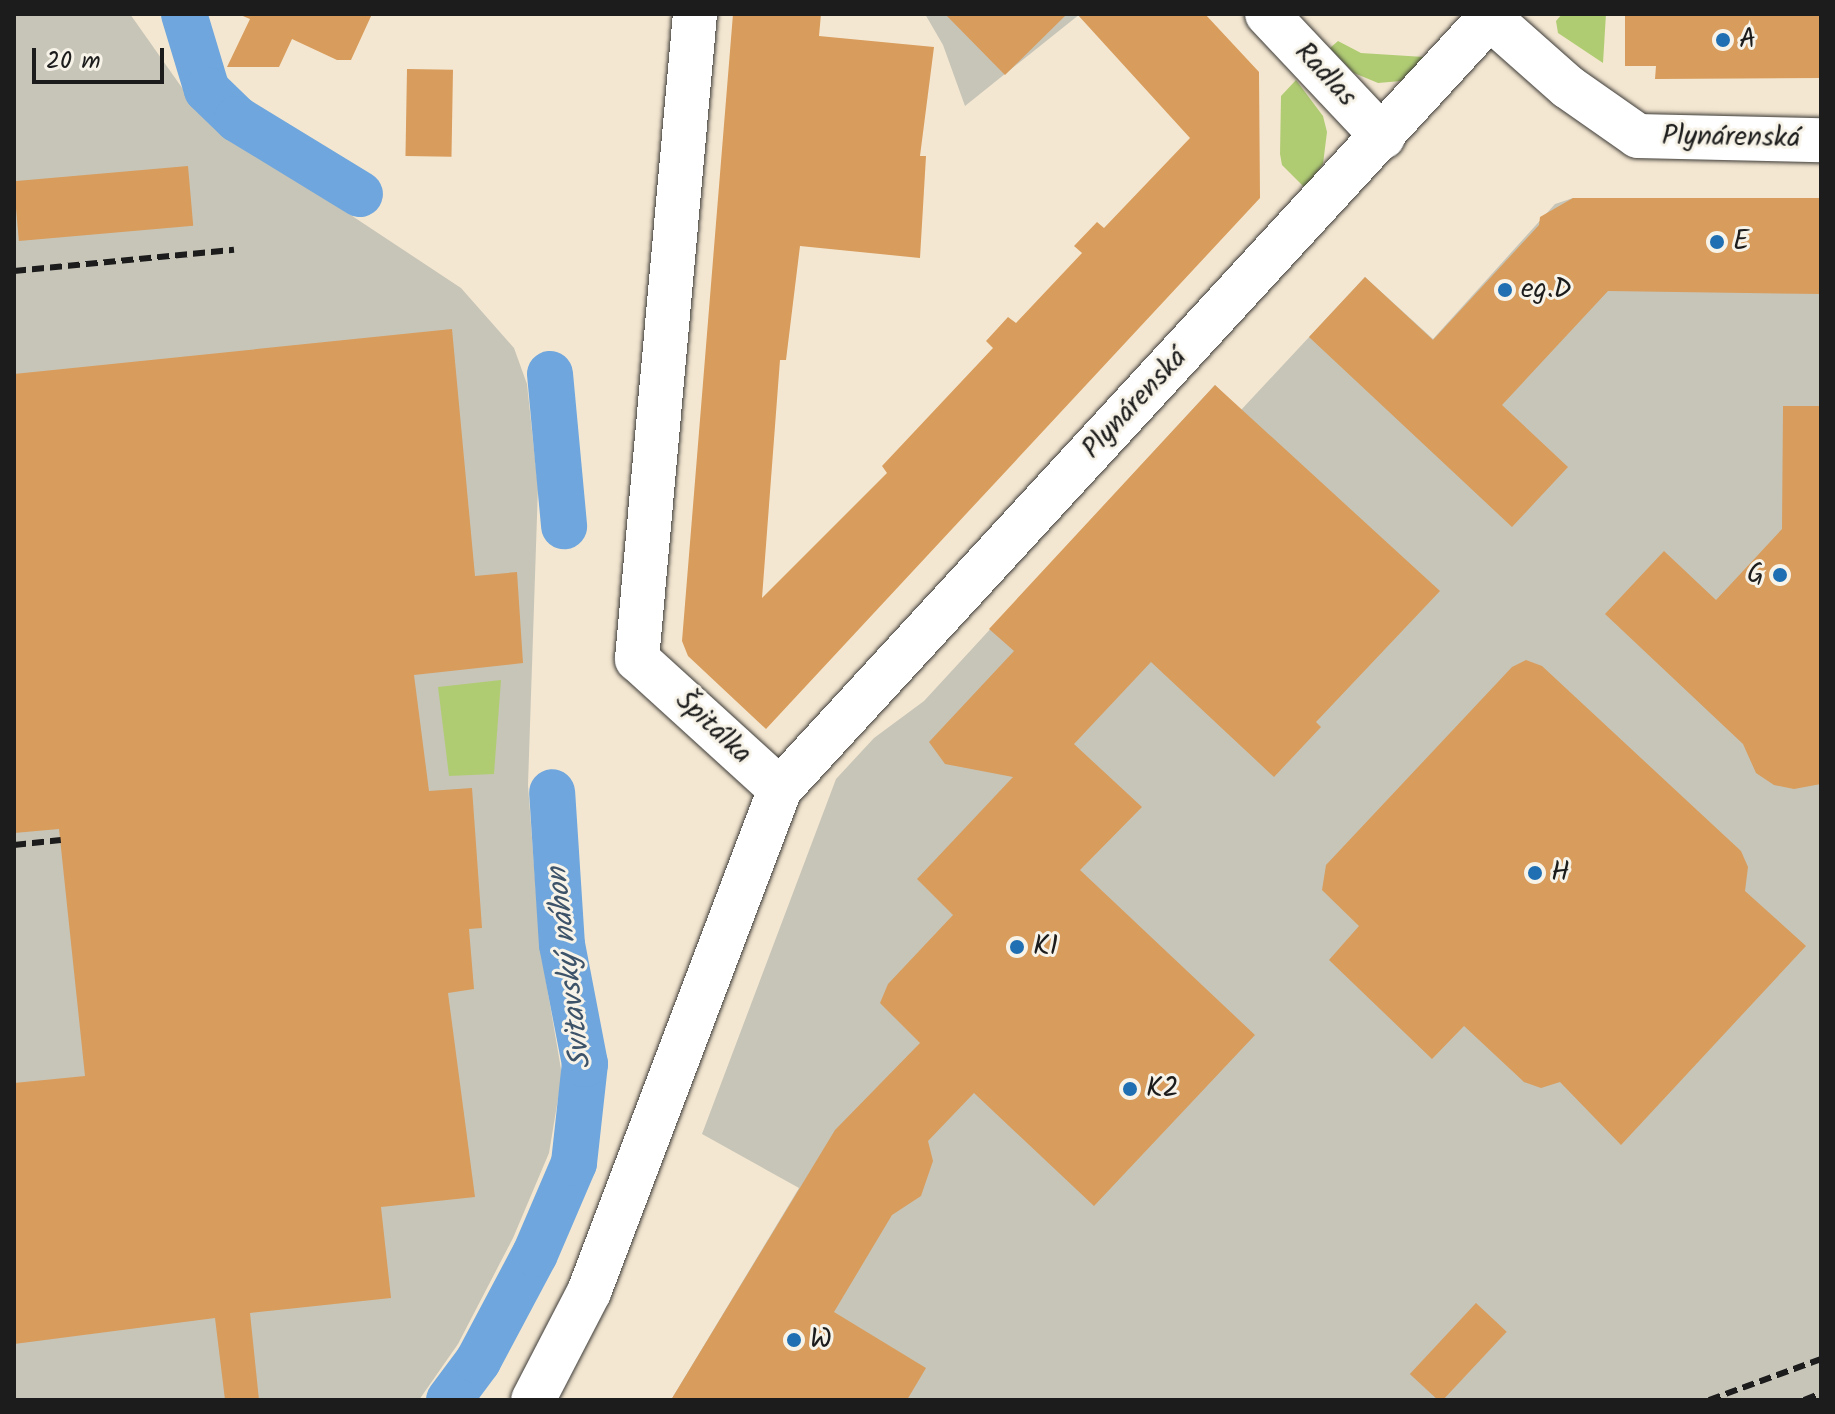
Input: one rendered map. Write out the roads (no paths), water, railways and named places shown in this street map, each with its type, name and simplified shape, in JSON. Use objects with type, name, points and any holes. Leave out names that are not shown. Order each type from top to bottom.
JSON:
[{"type":"street","name":"Špitálka","points":[[695,14],[637,659],[780,789]]},
{"type":"street","name":"Radlas","points":[[1267,14],[1383,137]]},
{"type":"street","name":"Plynárenská","points":[[780,789],[1492,16],[1568,87],[1638,136],[1821,140]]},
{"type":"street","points":[[533,1400],[589,1292],[780,789]]},
{"type":"waterway","name":"Svitavský náhon","points":[[184,14],[207,90],[237,119],[360,194]]},
{"type":"waterway","name":"Svitavský náhon","points":[[550,374],[564,526]]},
{"type":"waterway","name":"Svitavský náhon","points":[[449,1400],[478,1361],[535,1254],[574,1163],[585,1064],[562,945],[552,792]]},
{"type":"railway","points":[[14,271],[234,250]]},
{"type":"railway","points":[[14,845],[61,840]]},
{"type":"railway","points":[[1709,1400],[1821,1359]]},
{"type":"railway","points":[[1804,1400],[1821,1393]]},
{"type":"place","name":"A","points":[[1723,40]]},
{"type":"place","name":"E","points":[[1717,242]]},
{"type":"place","name":"eg.D","points":[[1505,290]]},
{"type":"place","name":"G","points":[[1780,575]]},
{"type":"place","name":"H","points":[[1535,873]]},
{"type":"place","name":"K1","points":[[1017,947]]},
{"type":"place","name":"K2","points":[[1130,1089]]},
{"type":"place","name":"W","points":[[794,1340]]}]
